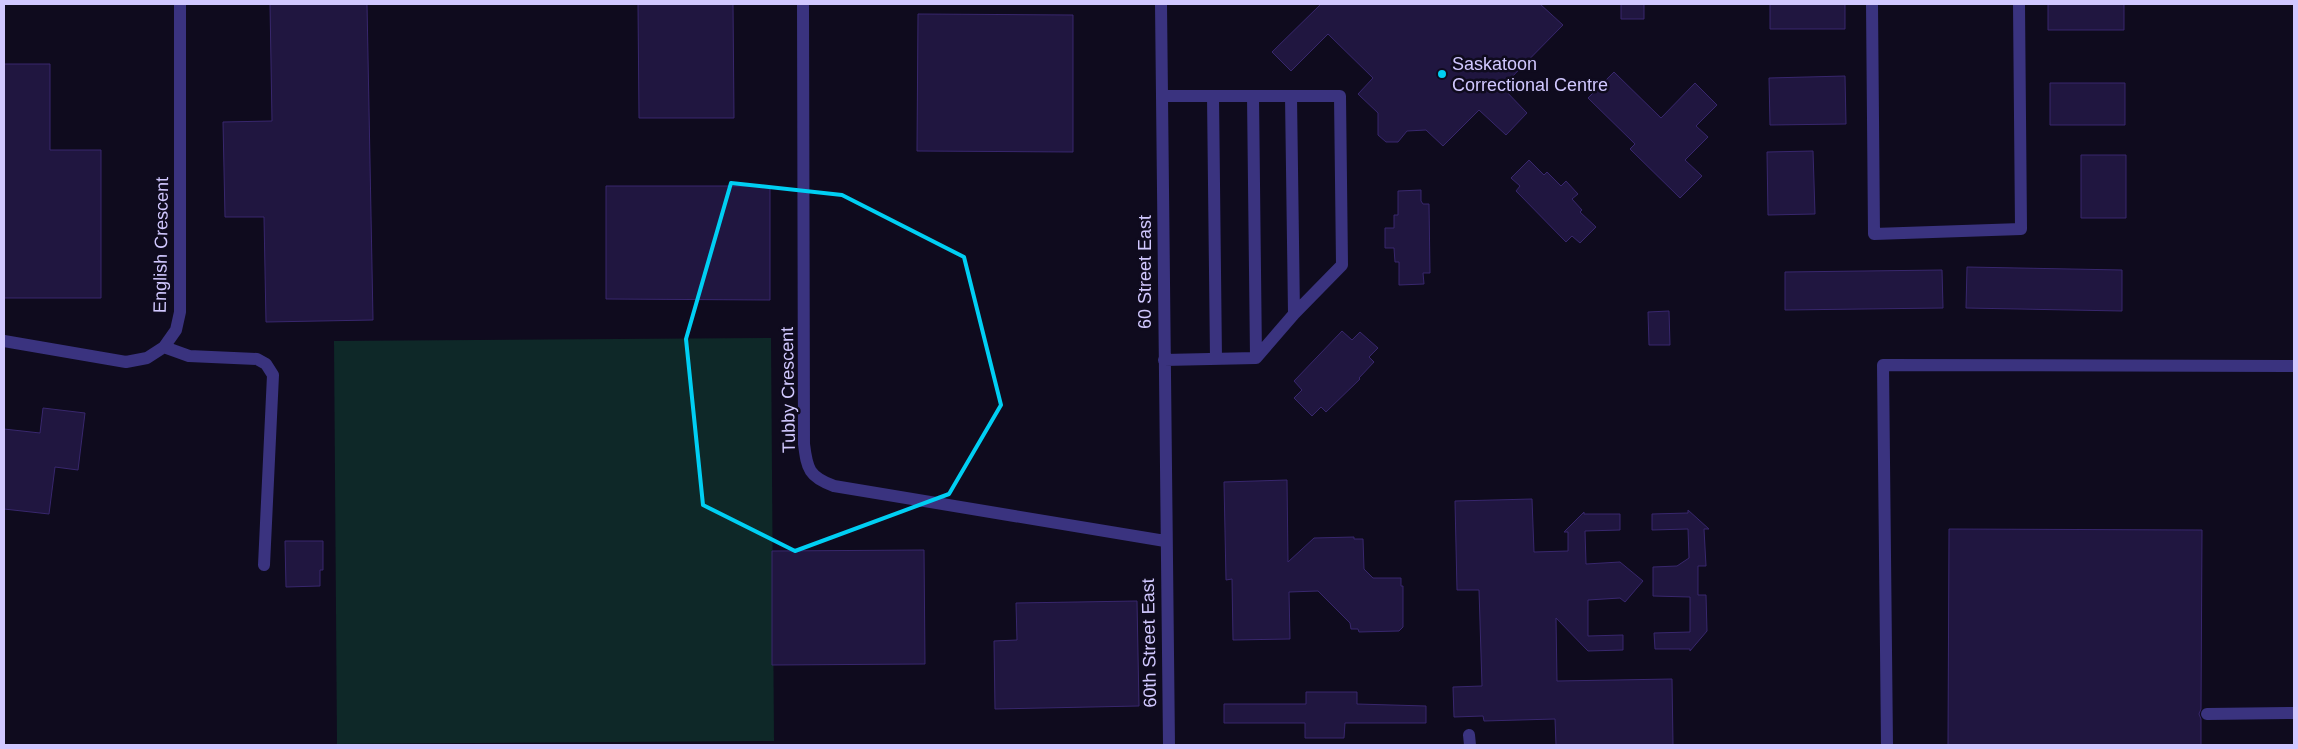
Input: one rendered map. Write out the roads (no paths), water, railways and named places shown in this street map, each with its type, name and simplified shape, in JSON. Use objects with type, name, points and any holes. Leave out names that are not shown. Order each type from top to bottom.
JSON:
[{"type":"street","name":"English Crescent","points":[[4,341],[126,362],[147,358],[164,347],[176,330],[180,312],[180,4]]},
{"type":"street","name":"Tubby Crescent","points":[[804,4],[804,444],[810,472],[820,481],[834,486],[1165,541]]},
{"type":"street","name":"60 Street East","points":[[1161,4],[1165,541]]},
{"type":"street","points":[[1872,4],[1874,234],[2021,229],[2019,4]]},
{"type":"street","points":[[1162,96],[1340,96],[1342,266],[1294,314],[1256,358],[1164,360]]},
{"type":"street","points":[[1213,96],[1216,359]]},
{"type":"street","points":[[1253,96],[1256,358]]},
{"type":"street","points":[[1291,96],[1294,314]]},
{"type":"street","points":[[164,347],[189,356],[257,359],[266,364],[273,375],[264,565]]},
{"type":"street","points":[[1887,745],[1883,365],[2294,366]]},
{"type":"street","name":"60th Street East","points":[[1165,541],[1169,745]]},
{"type":"street","points":[[2207,714],[2294,713]]},
{"type":"place","name":"Saskatoon Correctional Centre","points":[[1442,74]]}]
